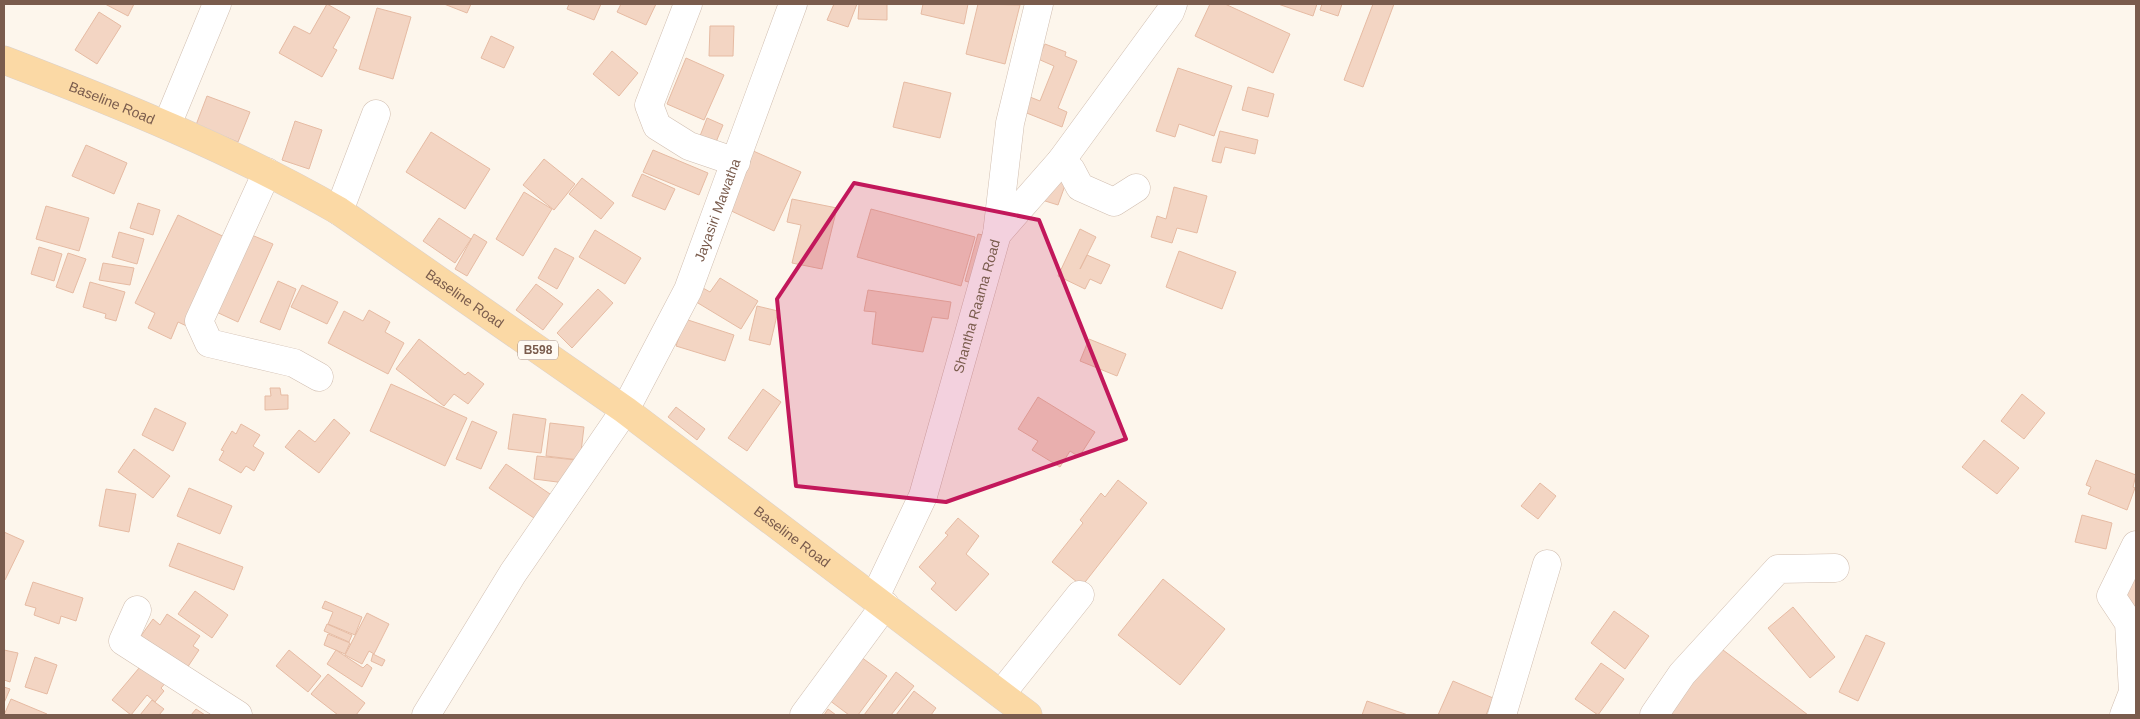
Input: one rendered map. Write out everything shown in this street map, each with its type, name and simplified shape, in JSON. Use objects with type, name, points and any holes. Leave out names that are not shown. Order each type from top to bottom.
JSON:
[{"type":"main road","name":"Baseline Road","points":[[4,60],[168,125],[267,172],[339,212],[624,410],[880,601],[1028,715]]},
{"type":"street","points":[[168,125],[217,4]]},
{"type":"street","points":[[688,4],[649,105],[657,126],[689,146],[736,162]]},
{"type":"street","name":"Jayasiri Mawatha","points":[[426,715],[513,572],[624,410],[688,290],[793,4]]},
{"type":"street","name":"Shantha Raama Road","points":[[804,715],[880,601],[923,496],[997,234],[1010,123],[1040,4]]},
{"type":"street","points":[[997,234],[1061,161],[1170,12],[1173,4]]},
{"type":"street","points":[[339,212],[376,114]]},
{"type":"street","points":[[1061,161],[1071,170],[1080,187],[1114,202],[1136,188]]},
{"type":"street","points":[[267,172],[199,321],[209,343],[294,363],[319,377]]},
{"type":"street","points":[[2124,715],[2133,692],[2129,623],[2111,596],[2136,545]]},
{"type":"street","points":[[1502,715],[1547,564]]},
{"type":"street","points":[[1654,715],[1682,674],[1778,569],[1835,568]]},
{"type":"street","points":[[1001,694],[1080,595]]},
{"type":"street","points":[[136,610],[123,640],[238,715]]},
{"type":"highlighted area","points":[[854,183],[1039,220],[1126,439],[946,502],[796,486],[777,299]]},
{"type":"building","points":[[105,4],[134,4],[128,16]]},
{"type":"building","points":[[327,4],[350,17],[333,48],[337,50],[322,77],[279,53],[294,26],[310,34]]},
{"type":"building","points":[[444,4],[471,4],[467,13]]},
{"type":"building","points":[[569,4],[601,4],[594,20],[567,9]]},
{"type":"building","points":[[621,4],[656,4],[646,25],[617,12]]},
{"type":"building","points":[[834,4],[857,4],[848,27],[827,20]]},
{"type":"building","points":[[859,4],[887,4],[887,20],[858,19]]},
{"type":"building","points":[[923,4],[968,4],[964,24],[921,14]]},
{"type":"building","points":[[978,4],[1020,5],[1005,64],[966,54]]},
{"type":"building","points":[[1210,4],[1225,4],[1290,34],[1273,73],[1195,36]]},
{"type":"building","points":[[1278,4],[1317,4],[1313,16]]},
{"type":"building","points":[[1322,4],[1342,4],[1338,16],[1320,10]]},
{"type":"building","points":[[1373,4],[1394,4],[1363,87],[1344,80]]},
{"type":"building","points":[[377,8],[411,17],[393,79],[359,69]]},
{"type":"building","points":[[99,12],[121,26],[97,64],[75,50]]},
{"type":"building","points":[[710,26],[734,26],[733,56],[709,56]]},
{"type":"building","points":[[491,36],[514,47],[504,68],[481,58]]},
{"type":"building","points":[[1045,44],[1066,52],[1065,56],[1077,61],[1058,108],[1067,112],[1062,127],[1019,110],[1025,95],[1040,101],[1054,66],[1038,59]]},
{"type":"building","points":[[612,51],[638,73],[619,96],[593,74]]},
{"type":"building","points":[[686,58],[724,75],[704,120],[667,104]]},
{"type":"building","points":[[1178,68],[1232,86],[1214,136],[1179,124],[1175,137],[1156,131]]},
{"type":"building","points":[[904,82],[951,93],[940,138],[893,127]]},
{"type":"building","points":[[1248,87],[1274,94],[1268,117],[1242,110]]},
{"type":"building","points":[[207,96],[250,112],[238,142],[196,125]]},
{"type":"building","points":[[707,118],[723,125],[716,142],[700,136]]},
{"type":"building","points":[[295,121],[322,130],[309,169],[282,160]]},
{"type":"building","points":[[1220,131],[1258,140],[1255,154],[1225,147],[1221,163],[1212,161]]},
{"type":"building","points":[[431,132],[490,169],[465,209],[406,172]]},
{"type":"building","points":[[86,145],[127,163],[114,194],[72,176]]},
{"type":"building","points":[[653,150],[708,173],[699,195],[643,172]]},
{"type":"building","points":[[751,150],[801,172],[774,231],[725,208]]},
{"type":"building","points":[[544,159],[575,184],[554,210],[523,185]]},
{"type":"building","points":[[1052,172],[1068,177],[1058,205],[1042,200]]},
{"type":"building","points":[[642,174],[675,189],[665,210],[632,196]]},
{"type":"building","points":[[582,178],[614,203],[601,219],[569,194]]},
{"type":"building","points":[[1174,187],[1207,196],[1197,233],[1177,228],[1172,243],[1151,237],[1157,216],[1166,219]]},
{"type":"building","points":[[524,192],[552,209],[523,256],[496,239]]},
{"type":"building","points":[[792,199],[837,208],[822,269],[792,263],[801,225],[787,222]]},
{"type":"building","points":[[138,203],[160,210],[153,235],[130,228]]},
{"type":"building","points":[[46,206],[89,218],[79,251],[36,239]]},
{"type":"building","points":[[871,209],[975,237],[961,286],[857,257]]},
{"type":"building","points":[[178,215],[233,241],[191,328],[178,322],[171,339],[148,328],[155,313],[135,303]]},
{"type":"building","points":[[439,218],[471,239],[455,263],[423,241]]},
{"type":"building","points":[[1080,229],[1096,237],[1087,255],[1110,265],[1101,284],[1090,279],[1085,289],[1058,276]]},
{"type":"building","points":[[595,230],[641,258],[625,284],[579,257]]},
{"type":"building","points":[[119,232],[144,239],[137,264],[112,257]]},
{"type":"building","points":[[247,233],[273,244],[238,322],[212,310]]},
{"type":"building","points":[[474,234],[487,242],[467,276],[455,269]]},
{"type":"building","points":[[978,234],[988,236],[975,284],[965,281]]},
{"type":"building","points":[[39,247],[62,254],[54,281],[31,274]]},
{"type":"building","points":[[555,248],[574,258],[557,289],[538,278]]},
{"type":"building","points":[[1179,251],[1236,272],[1222,309],[1166,287]]},
{"type":"building","points":[[68,253],[86,259],[73,293],[56,287]]},
{"type":"building","points":[[103,263],[134,268],[130,285],[99,280]]},
{"type":"building","points":[[720,278],[758,301],[741,329],[688,297],[696,284],[710,292]]},
{"type":"building","points":[[278,281],[296,289],[280,330],[260,322]]},
{"type":"building","points":[[90,282],[125,292],[116,321],[105,318],[106,314],[83,307]]},
{"type":"building","points":[[536,284],[563,304],[543,330],[516,310]]},
{"type":"building","points":[[302,285],[338,302],[327,324],[291,307]]},
{"type":"building","points":[[598,289],[613,303],[572,348],[557,333]]},
{"type":"building","points":[[868,290],[951,302],[948,319],[932,317],[923,352],[872,344],[876,312],[864,311]]},
{"type":"building","points":[[757,306],[778,311],[770,345],[749,340]]},
{"type":"building","points":[[369,310],[390,322],[385,332],[404,343],[388,374],[328,343],[344,311],[363,321]]},
{"type":"building","points":[[685,319],[734,335],[725,361],[676,346]]},
{"type":"building","points":[[419,339],[465,375],[468,372],[484,384],[468,404],[454,394],[444,406],[396,369]]},
{"type":"building","points":[[1089,339],[1126,354],[1117,376],[1080,361]]},
{"type":"building","points":[[391,384],[467,418],[445,466],[370,431]]},
{"type":"building","points":[[270,388],[280,388],[281,395],[288,395],[288,409],[265,410],[265,396],[271,396]]},
{"type":"building","points":[[763,389],[781,402],[747,451],[728,438]]},
{"type":"building","points":[[2022,394],[2045,413],[2024,439],[2001,421]]},
{"type":"building","points":[[1038,397],[1095,432],[1079,457],[1070,451],[1060,467],[1032,450],[1038,441],[1018,429]]},
{"type":"building","points":[[676,407],[705,429],[697,440],[668,417]]},
{"type":"building","points":[[155,408],[186,423],[173,451],[142,435]]},
{"type":"building","points":[[513,414],[546,419],[541,453],[508,449]]},
{"type":"building","points":[[334,419],[350,433],[319,473],[285,447],[299,430],[315,442]]},
{"type":"building","points":[[472,421],[497,432],[481,469],[456,459]]},
{"type":"building","points":[[550,423],[584,427],[580,460],[546,456]]},
{"type":"building","points":[[241,424],[260,435],[253,446],[264,453],[254,471],[246,466],[241,473],[219,460],[224,451],[221,450],[232,431],[236,434]]},
{"type":"building","points":[[1984,440],[2019,468],[1997,494],[1962,467]]},
{"type":"building","points":[[134,449],[170,476],[153,498],[118,472]]},
{"type":"building","points":[[537,456],[576,460],[573,484],[534,479]]},
{"type":"building","points":[[2096,460],[2136,475],[2133,487],[2135,488],[2127,510],[2088,494],[2091,487],[2086,485]]},
{"type":"building","points":[[506,464],[553,496],[537,520],[489,488]]},
{"type":"building","points":[[1118,480],[1147,503],[1082,586],[1052,562],[1083,523],[1080,520],[1101,493],[1105,497]]},
{"type":"building","points":[[1540,483],[1556,496],[1538,519],[1521,506]]},
{"type":"building","points":[[189,488],[232,506],[220,534],[177,516]]},
{"type":"building","points":[[106,489],[136,494],[129,532],[99,526]]},
{"type":"building","points":[[2082,515],[2112,523],[2106,549],[2075,542]]},
{"type":"building","points":[[958,518],[979,536],[966,554],[989,574],[956,611],[931,589],[936,583],[919,567],[948,535],[945,533]]},
{"type":"building","points":[[4,532],[24,541],[5,580],[4,580]]},
{"type":"building","points":[[178,543],[243,567],[234,590],[169,566]]},
{"type":"building","points":[[2134,578],[2136,579],[2136,607],[2123,601]]},
{"type":"building","points":[[1163,579],[1225,629],[1180,685],[1118,635]]},
{"type":"building","points":[[33,582],[83,598],[76,621],[61,616],[59,624],[34,615],[36,608],[25,605]]},
{"type":"building","points":[[195,591],[228,615],[212,638],[178,614]]},
{"type":"building","points":[[325,601],[362,617],[355,635],[328,624],[333,612],[322,608]]},
{"type":"building","points":[[1793,607],[1835,657],[1810,678],[1768,628]]},
{"type":"building","points":[[1614,611],[1649,636],[1625,669],[1591,643]]},
{"type":"building","points":[[367,613],[389,624],[374,654],[369,651],[362,664],[345,655]]},
{"type":"building","points":[[167,614],[200,636],[193,646],[199,650],[185,671],[138,640],[153,619],[160,625]]},
{"type":"building","points":[[327,624],[352,635],[349,642],[324,631]]},
{"type":"building","points":[[328,634],[350,643],[345,654],[324,645]]},
{"type":"building","points":[[1866,635],[1885,643],[1858,701],[1839,692]]},
{"type":"building","points":[[1719,647],[1731,656],[1808,715],[1666,715]]},
{"type":"building","points":[[4,650],[18,653],[10,682],[4,680]]},
{"type":"building","points":[[289,650],[321,676],[308,692],[276,666]]},
{"type":"building","points":[[336,650],[363,668],[367,664],[372,668],[362,687],[327,664]]},
{"type":"building","points":[[373,654],[385,660],[382,666],[371,661]]},
{"type":"building","points":[[35,657],[57,665],[47,694],[25,687]]},
{"type":"building","points":[[861,657],[887,676],[858,715],[849,715],[829,700]]},
{"type":"building","points":[[145,661],[168,680],[161,688],[164,691],[155,702],[147,695],[131,715],[112,700]]},
{"type":"building","points":[[1601,663],[1624,679],[1598,715],[1575,699]]},
{"type":"building","points":[[896,672],[914,686],[891,715],[864,715]]},
{"type":"building","points":[[328,674],[365,703],[356,715],[338,715],[311,694]]},
{"type":"building","points":[[1453,681],[1493,698],[1486,715],[1438,715]]},
{"type":"building","points":[[4,687],[10,689],[4,703]]},
{"type":"building","points":[[914,691],[936,708],[931,715],[896,715]]},
{"type":"building","points":[[11,699],[47,714],[47,715],[4,715]]},
{"type":"building","points":[[152,700],[164,709],[159,715],[140,715]]},
{"type":"building","points":[[1367,701],[1408,715],[1362,715]]},
{"type":"building","points":[[196,709],[205,715],[191,715]]},
{"type":"building","points":[[828,709],[836,715],[824,715]]}]
